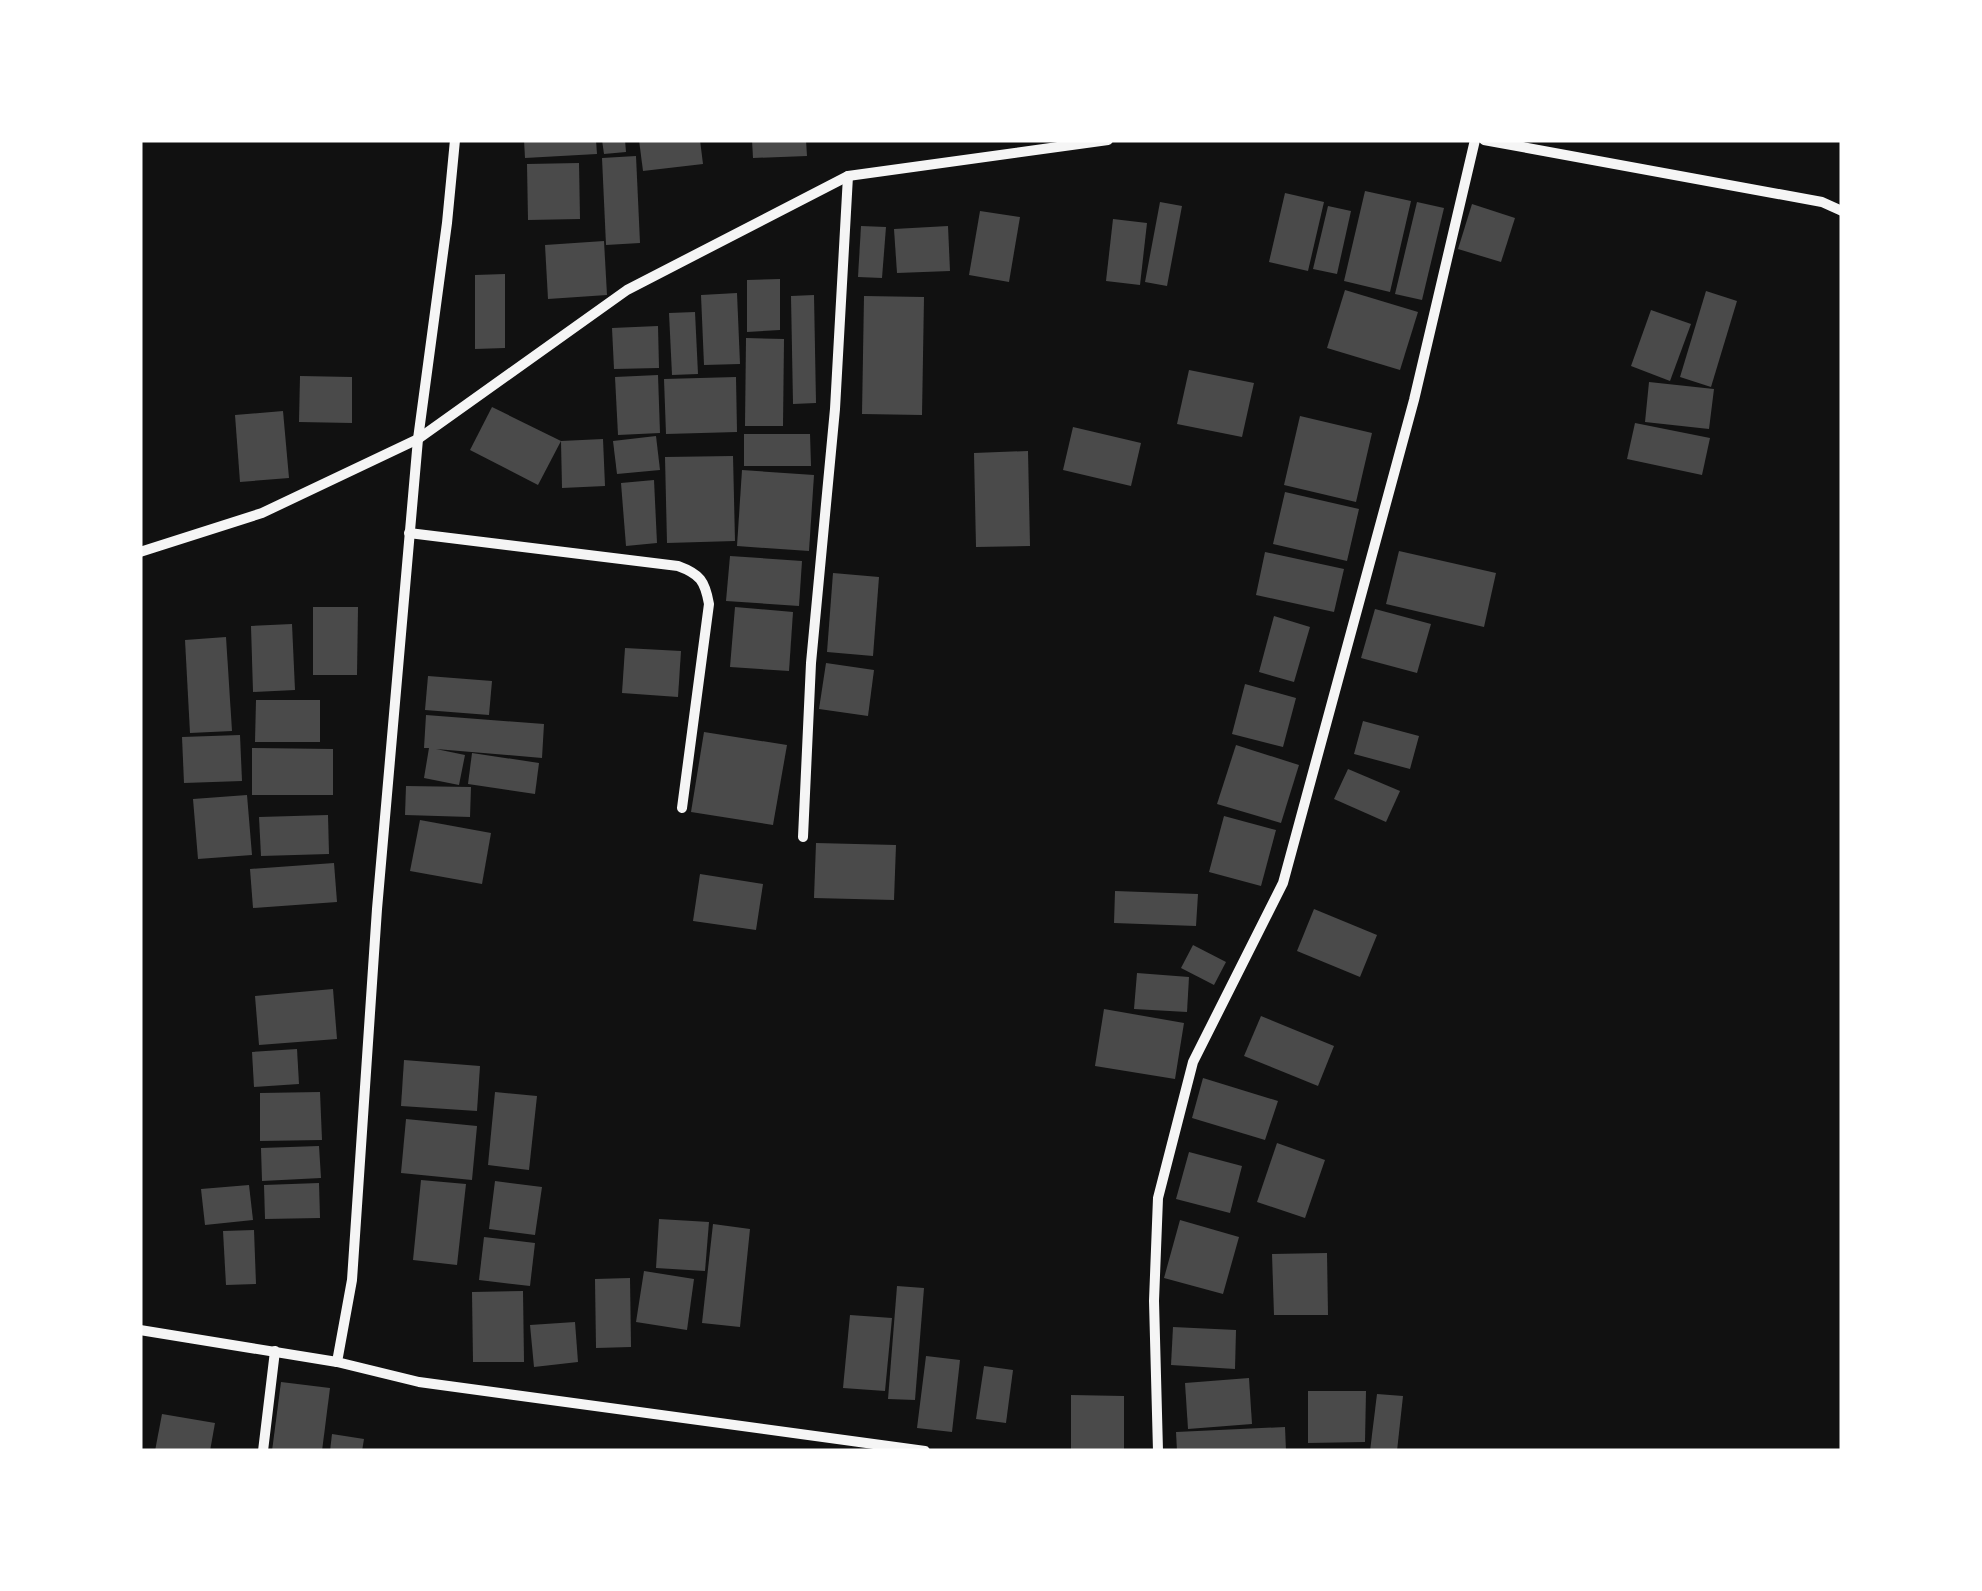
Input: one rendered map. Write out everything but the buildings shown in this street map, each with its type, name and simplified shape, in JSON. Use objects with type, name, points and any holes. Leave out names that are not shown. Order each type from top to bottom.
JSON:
[{"type":"street","points":[[337,1362],[352,1280],[378,909],[418,439],[448,223],[454,140]]},
{"type":"street","points":[[140,552],[262,513],[418,439],[627,290],[848,176],[1108,140]]},
{"type":"street","points":[[1158,1451],[1154,1302],[1158,1198],[1193,1062],[1284,882],[1414,400],[1474,140]]},
{"type":"street","points":[[1484,140],[1822,202],[1842,211]]},
{"type":"street","points":[[804,837],[811,663],[835,409],[848,176]]},
{"type":"street","points":[[409,533],[678,566],[697,572],[705,584],[709,604],[682,808]]},
{"type":"street","points":[[140,1330],[337,1362],[419,1382],[925,1451]]},
{"type":"street","points":[[264,1451],[275,1352]]}]
